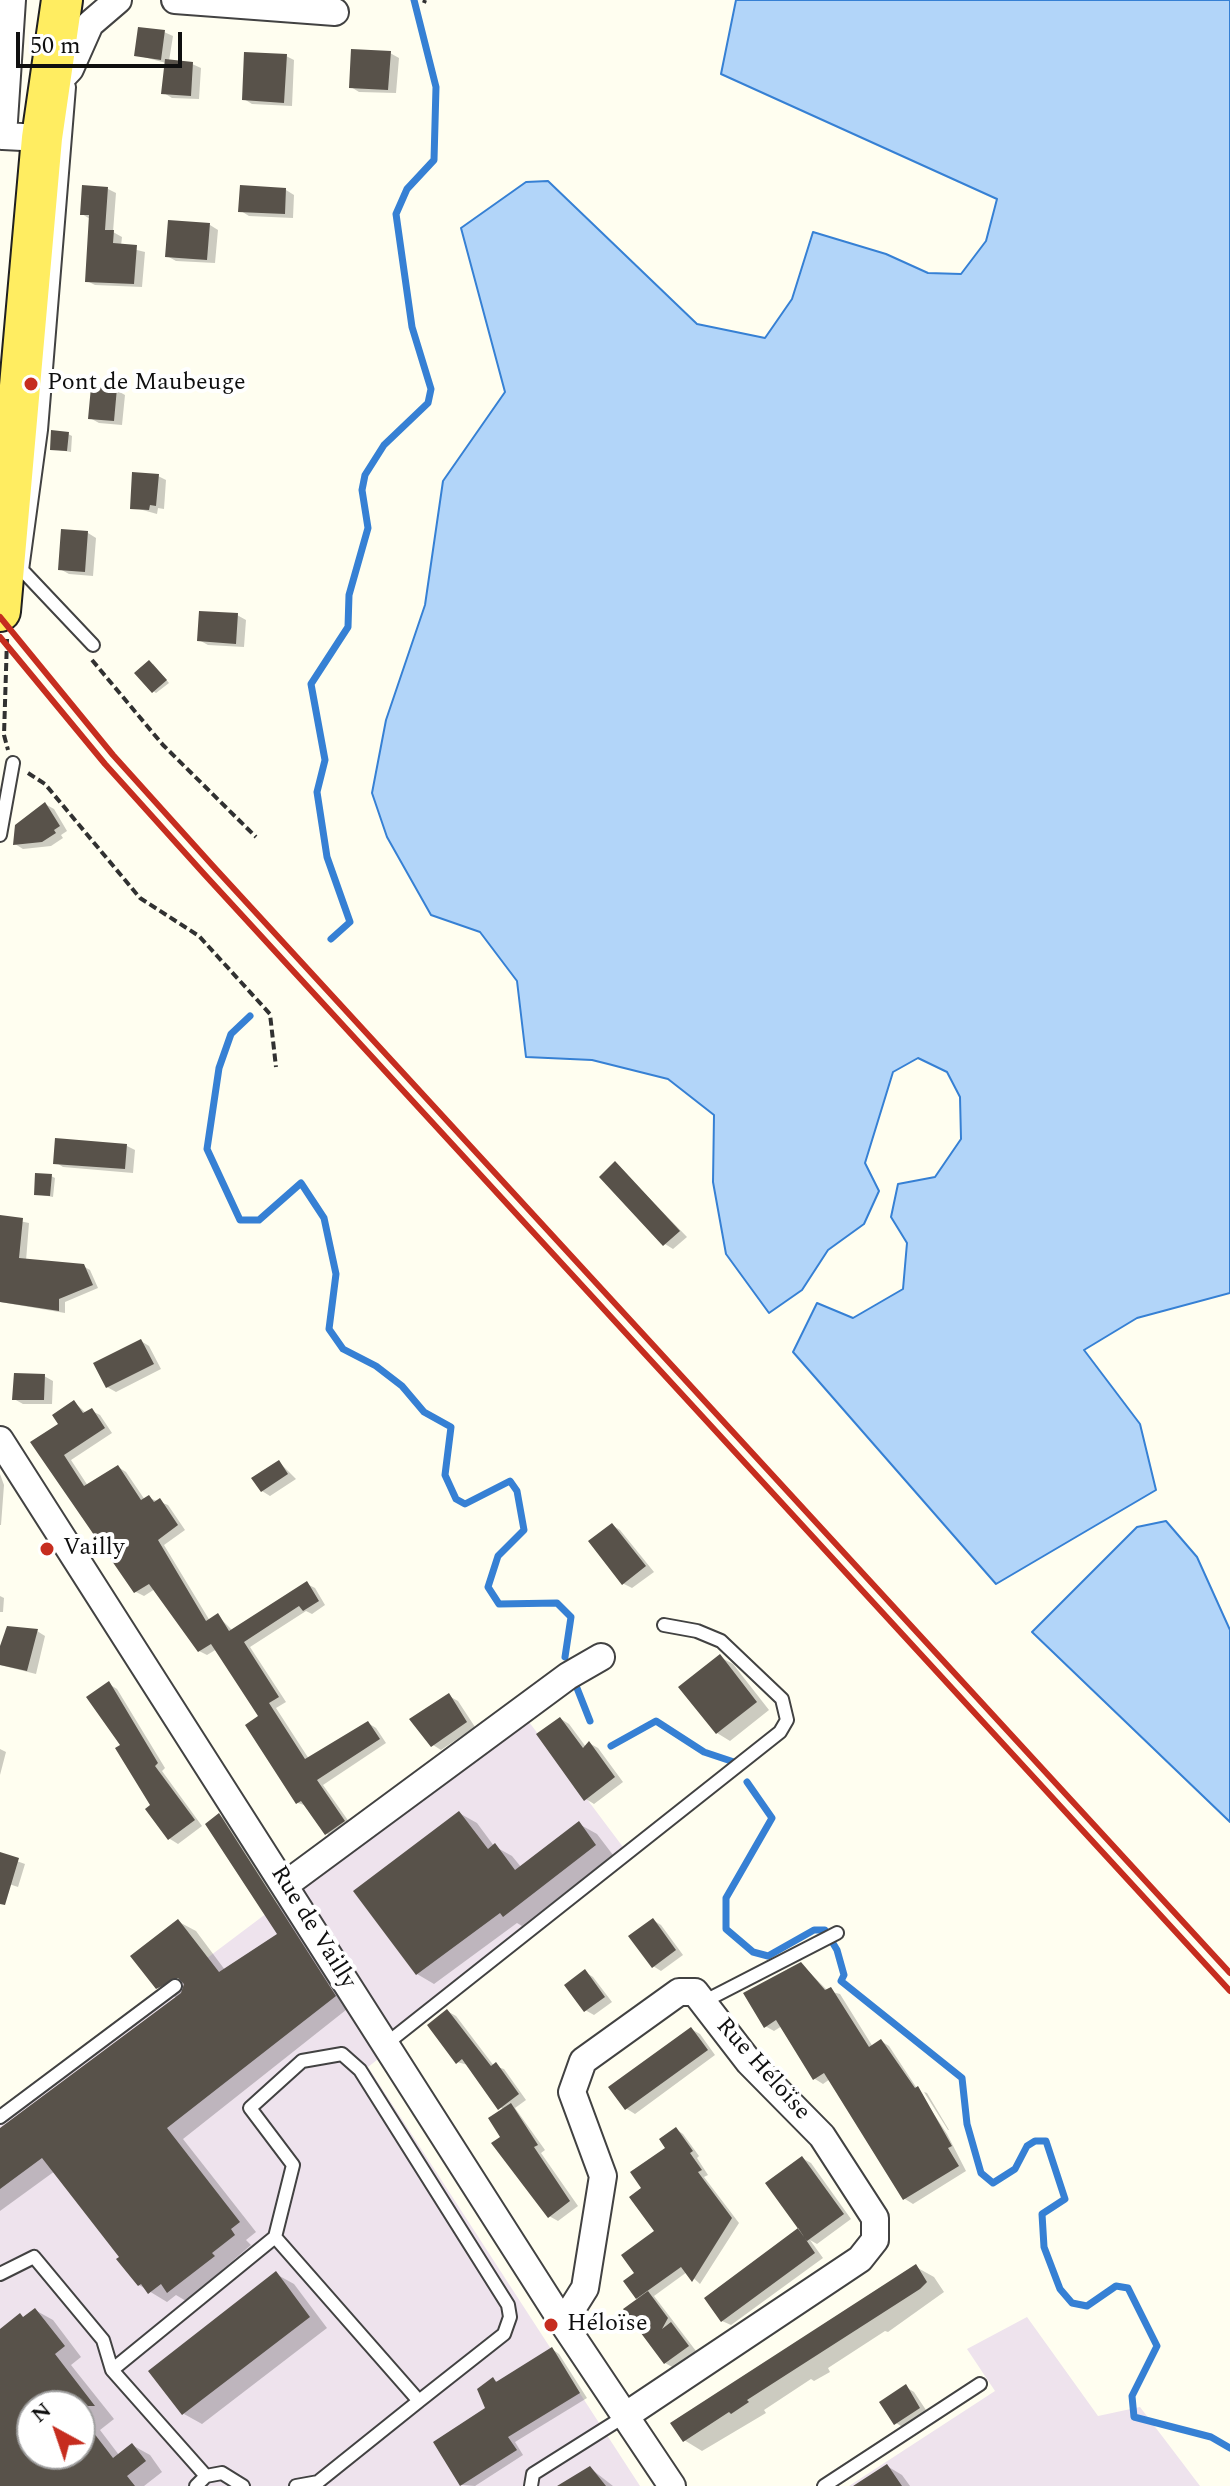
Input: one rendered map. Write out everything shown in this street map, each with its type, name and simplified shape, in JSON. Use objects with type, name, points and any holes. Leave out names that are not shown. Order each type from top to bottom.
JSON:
[{"type":"main road","points":[[46,0],[59,81]]},
{"type":"main road","points":[[4,618],[29,430],[15,140],[59,81],[62,0]]},
{"type":"street","points":[[12,0],[15,140]]},
{"type":"street","points":[[59,81],[90,24],[118,0]]},
{"type":"street","points":[[175,0],[335,12]]},
{"type":"street","name":"Rue de Vailly","points":[[0,1440],[563,2323],[672,2486]]},
{"type":"street","points":[[285,1885],[568,1676],[601,1657]]},
{"type":"street","name":"Rue Héloïse","points":[[563,2323],[585,2288],[603,2176],[572,2092],[583,2061],[679,1992],[695,1992],[749,2062],[822,2136],[875,2218],[875,2240],[860,2259],[625,2416]]},
{"type":"lane","points":[[59,81],[29,430],[22,570],[93,645]]},
{"type":"lane","points":[[0,835],[13,763]]},
{"type":"lane","points":[[386,2044],[780,1732],[787,1720],[782,1699],[721,1641],[697,1631],[664,1625]]},
{"type":"lane","points":[[703,2002],[837,1933]]},
{"type":"lane","points":[[0,2117],[175,1986]]},
{"type":"lane","points":[[112,2370],[275,2237],[293,2165],[250,2108],[302,2061],[342,2054],[360,2070],[508,2305],[510,2317],[504,2334],[318,2482],[296,2486]]},
{"type":"lane","points":[[275,2237],[419,2401]]},
{"type":"lane","points":[[0,2274],[34,2257],[103,2340],[112,2370],[206,2476]]},
{"type":"lane","points":[[824,2486],[980,2384]]},
{"type":"lane","points":[[531,2486],[533,2474],[625,2416]]},
{"type":"lane","points":[[196,2486],[206,2476],[222,2473],[243,2486]]},
{"type":"path","points":[[4,618],[4,735],[13,763],[45,784],[140,898],[199,936],[270,1014],[276,1067]]},
{"type":"path","points":[[93,645],[92,663],[102,675],[163,745],[256,837]]},
{"type":"shaded area","points":[[526,1718],[632,1859],[368,2067],[640,2486],[0,2486],[0,2114]]},
{"type":"shaded area","points":[[1027,2317],[1098,2416],[1140,2407],[1200,2486],[849,2486],[995,2391],[967,2349]]},
{"type":"water","points":[[736,0],[1230,0],[1230,1293],[1137,1318],[1084,1350],[1140,1424],[1156,1490],[996,1584],[793,1352],[817,1303],[853,1318],[903,1289],[907,1243],[891,1217],[898,1184],[935,1177],[961,1139],[960,1097],[947,1072],[918,1058],[893,1072],[865,1163],[879,1191],[864,1224],[828,1250],[802,1290],[769,1313],[726,1254],[713,1182],[714,1115],[668,1079],[592,1060],[526,1057],[517,981],[480,932],[431,915],[387,837],[372,793],[386,720],[425,605],[443,481],[505,392],[461,228],[526,182],[548,181],[697,324],[765,338],[792,299],[813,232],[886,254],[928,273],[961,274],[986,241],[997,199],[721,74]]},
{"type":"water","points":[[1166,1521],[1197,1557],[1230,1630],[1230,1822],[1032,1632],[1137,1527]]},
{"type":"building","points":[[138,27],[165,30],[161,60],[134,56]]},
{"type":"building","points":[[351,49],[391,51],[388,90],[349,88]]},
{"type":"building","points":[[244,52],[287,54],[284,103],[242,100]]},
{"type":"building","points":[[165,59],[193,62],[191,96],[161,94]]},
{"type":"building","points":[[82,185],[108,187],[105,230],[114,230],[113,243],[137,245],[134,284],[85,282],[89,215],[80,215]]},
{"type":"building","points":[[240,185],[286,188],[285,214],[238,212]]},
{"type":"building","points":[[168,220],[210,223],[207,260],[165,257]]},
{"type":"building","points":[[91,387],[117,388],[114,421],[88,419]]},
{"type":"building","points":[[51,430],[69,432],[67,451],[50,450]]},
{"type":"building","points":[[132,472],[159,474],[156,506],[150,505],[149,510],[130,509]]},
{"type":"building","points":[[61,529],[88,531],[85,572],[58,570]]},
{"type":"building","points":[[199,611],[238,613],[236,644],[197,641]]},
{"type":"building","points":[[149,660],[167,680],[152,693],[134,673]]},
{"type":"building","points":[[45,802],[60,826],[54,830],[56,833],[42,842],[13,845],[15,825]]},
{"type":"building","points":[[55,1138],[127,1144],[125,1169],[53,1164]]},
{"type":"building","points":[[615,1161],[680,1231],[663,1246],[599,1177]]},
{"type":"building","points":[[35,1173],[52,1174],[50,1196],[34,1195]]},
{"type":"building","points":[[0,1215],[23,1218],[19,1258],[84,1264],[93,1285],[59,1299],[59,1311],[0,1302]]},
{"type":"building","points":[[141,1339],[154,1364],[106,1388],[93,1363]]},
{"type":"building","points":[[14,1373],[45,1374],[44,1400],[12,1400]]},
{"type":"building","points":[[74,1400],[83,1413],[92,1408],[105,1428],[64,1455],[84,1486],[118,1465],[141,1500],[149,1495],[154,1502],[160,1498],[178,1525],[158,1540],[206,1621],[218,1613],[229,1631],[307,1581],[319,1601],[303,1611],[299,1606],[244,1642],[279,1697],[269,1703],[305,1759],[368,1721],[380,1739],[317,1780],[345,1821],[325,1835],[301,1801],[296,1804],[245,1725],[258,1716],[211,1644],[198,1652],[149,1584],[134,1593],[30,1442],[58,1424],[52,1415]]},
{"type":"building","points":[[279,1460],[288,1474],[261,1492],[251,1478]]},
{"type":"building","points":[[612,1523],[646,1566],[622,1585],[588,1541]]},
{"type":"building","points":[[7,1626],[38,1629],[27,1671],[0,1665],[0,1646]]},
{"type":"building","points":[[720,1654],[757,1702],[716,1734],[678,1687]]},
{"type":"building","points":[[109,1681],[158,1763],[155,1766],[195,1820],[168,1840],[145,1809],[150,1805],[115,1748],[120,1745],[86,1697]]},
{"type":"building","points":[[449,1693],[467,1722],[431,1747],[409,1719]]},
{"type":"building","points":[[560,1717],[583,1748],[589,1741],[615,1777],[584,1801],[536,1734]]},
{"type":"building","points":[[459,1811],[488,1849],[495,1843],[515,1870],[579,1821],[596,1845],[503,1917],[500,1913],[416,1975],[353,1891]]},
{"type":"building","points":[[219,1813],[336,1996],[167,2128],[240,2222],[231,2229],[235,2235],[212,2253],[215,2256],[167,2293],[161,2284],[148,2294],[116,2259],[119,2257],[42,2158],[0,2189],[0,2128],[181,1993],[184,1984],[178,1978],[156,1989],[130,1956],[178,1919],[219,1972],[277,1934],[205,1824]]},
{"type":"building","points":[[0,1852],[19,1858],[5,1905],[0,1904]]},
{"type":"building","points":[[653,1918],[676,1950],[652,1968],[628,1936]]},
{"type":"building","points":[[801,1962],[825,1990],[831,1987],[869,2047],[881,2039],[915,2088],[918,2086],[952,2146],[948,2148],[959,2166],[903,2200],[824,2073],[813,2080],[776,2020],[764,2028],[743,1993]]},
{"type":"building","points":[[585,1969],[605,1997],[584,2012],[564,1985]]},
{"type":"building","points":[[447,2009],[491,2066],[496,2062],[519,2094],[498,2110],[462,2059],[456,2064],[427,2025]]},
{"type":"building","points":[[691,2027],[708,2050],[625,2110],[608,2087]]},
{"type":"building","points":[[511,2103],[538,2145],[534,2147],[570,2201],[548,2218],[491,2143],[500,2137],[488,2118]]},
{"type":"building","points":[[676,2127],[693,2151],[690,2153],[702,2170],[698,2172],[732,2218],[692,2282],[681,2267],[636,2299],[623,2281],[634,2273],[621,2255],[654,2231],[629,2197],[641,2188],[630,2172],[665,2148],[659,2139]]},
{"type":"building","points":[[802,2156],[844,2214],[807,2241],[765,2183]]},
{"type":"building","points":[[798,2228],[815,2253],[721,2322],[704,2298]]},
{"type":"building","points":[[916,2264],[927,2282],[920,2289],[747,2400],[749,2402],[731,2414],[729,2412],[683,2442],[670,2423]]},
{"type":"building","points":[[276,2271],[310,2317],[182,2415],[148,2371]]},
{"type":"building","points":[[648,2291],[668,2318],[662,2329],[671,2322],[689,2346],[664,2364],[623,2309]]},
{"type":"building","points":[[35,2308],[65,2346],[55,2354],[83,2390],[16,2390],[16,2470],[96,2470],[96,2436],[113,2458],[132,2443],[146,2461],[127,2476],[135,2486],[0,2486],[0,2329],[20,2313],[23,2317]]},
{"type":"building","points":[[552,2347],[580,2393],[508,2437],[517,2450],[460,2486],[433,2442],[485,2408],[477,2389],[493,2377],[496,2382]]},
{"type":"building","points":[[906,2384],[920,2408],[894,2425],[879,2402]]},
{"type":"building","points":[[887,2464],[902,2486],[853,2486]]},
{"type":"building","points":[[590,2466],[606,2486],[557,2486]]},
{"type":"waterway","points":[[331,939],[350,922],[327,857],[317,792],[325,760],[311,684],[348,627],[349,595],[368,528],[362,490],[365,475],[384,445],[428,403],[431,389],[412,327],[396,214],[407,189],[434,160],[436,87],[414,0]]},
{"type":"waterway","points":[[250,1016],[231,1034],[219,1068],[207,1149],[240,1220],[259,1220],[301,1183],[324,1218],[336,1274],[329,1329],[343,1349],[376,1366],[402,1386],[424,1412],[451,1427],[445,1475],[456,1499],[465,1504],[510,1481],[517,1491],[524,1530],[498,1556],[488,1587],[499,1604],[557,1603],[571,1617],[565,1657]]},
{"type":"waterway","points":[[575,1683],[590,1721]]},
{"type":"waterway","points":[[611,1746],[656,1721],[704,1752],[734,1762]]},
{"type":"waterway","points":[[747,1782],[772,1818],[726,1898],[726,1929],[753,1952],[768,1956],[814,1930],[825,1930],[837,1950],[844,1975],[841,1981],[962,2078],[967,2124],[981,2173],[993,2183],[1015,2169],[1027,2146],[1035,2141],[1046,2141],[1065,2199],[1042,2214],[1044,2247],[1060,2289],[1072,2303],[1087,2306],[1116,2286],[1128,2288],[1157,2346],[1132,2396],[1134,2417],[1211,2437],[1230,2448]]},
{"type":"railway","points":[[0,617],[113,755],[213,866],[1230,1973]]},
{"type":"railway","points":[[0,637],[105,764],[205,875],[1230,1991]]},
{"type":"place","name":"Pont de Maubeuge","points":[[31,384]]},
{"type":"place","name":"Vailly","points":[[47,1549]]},
{"type":"place","name":"Héloïse","points":[[551,2325]]}]
